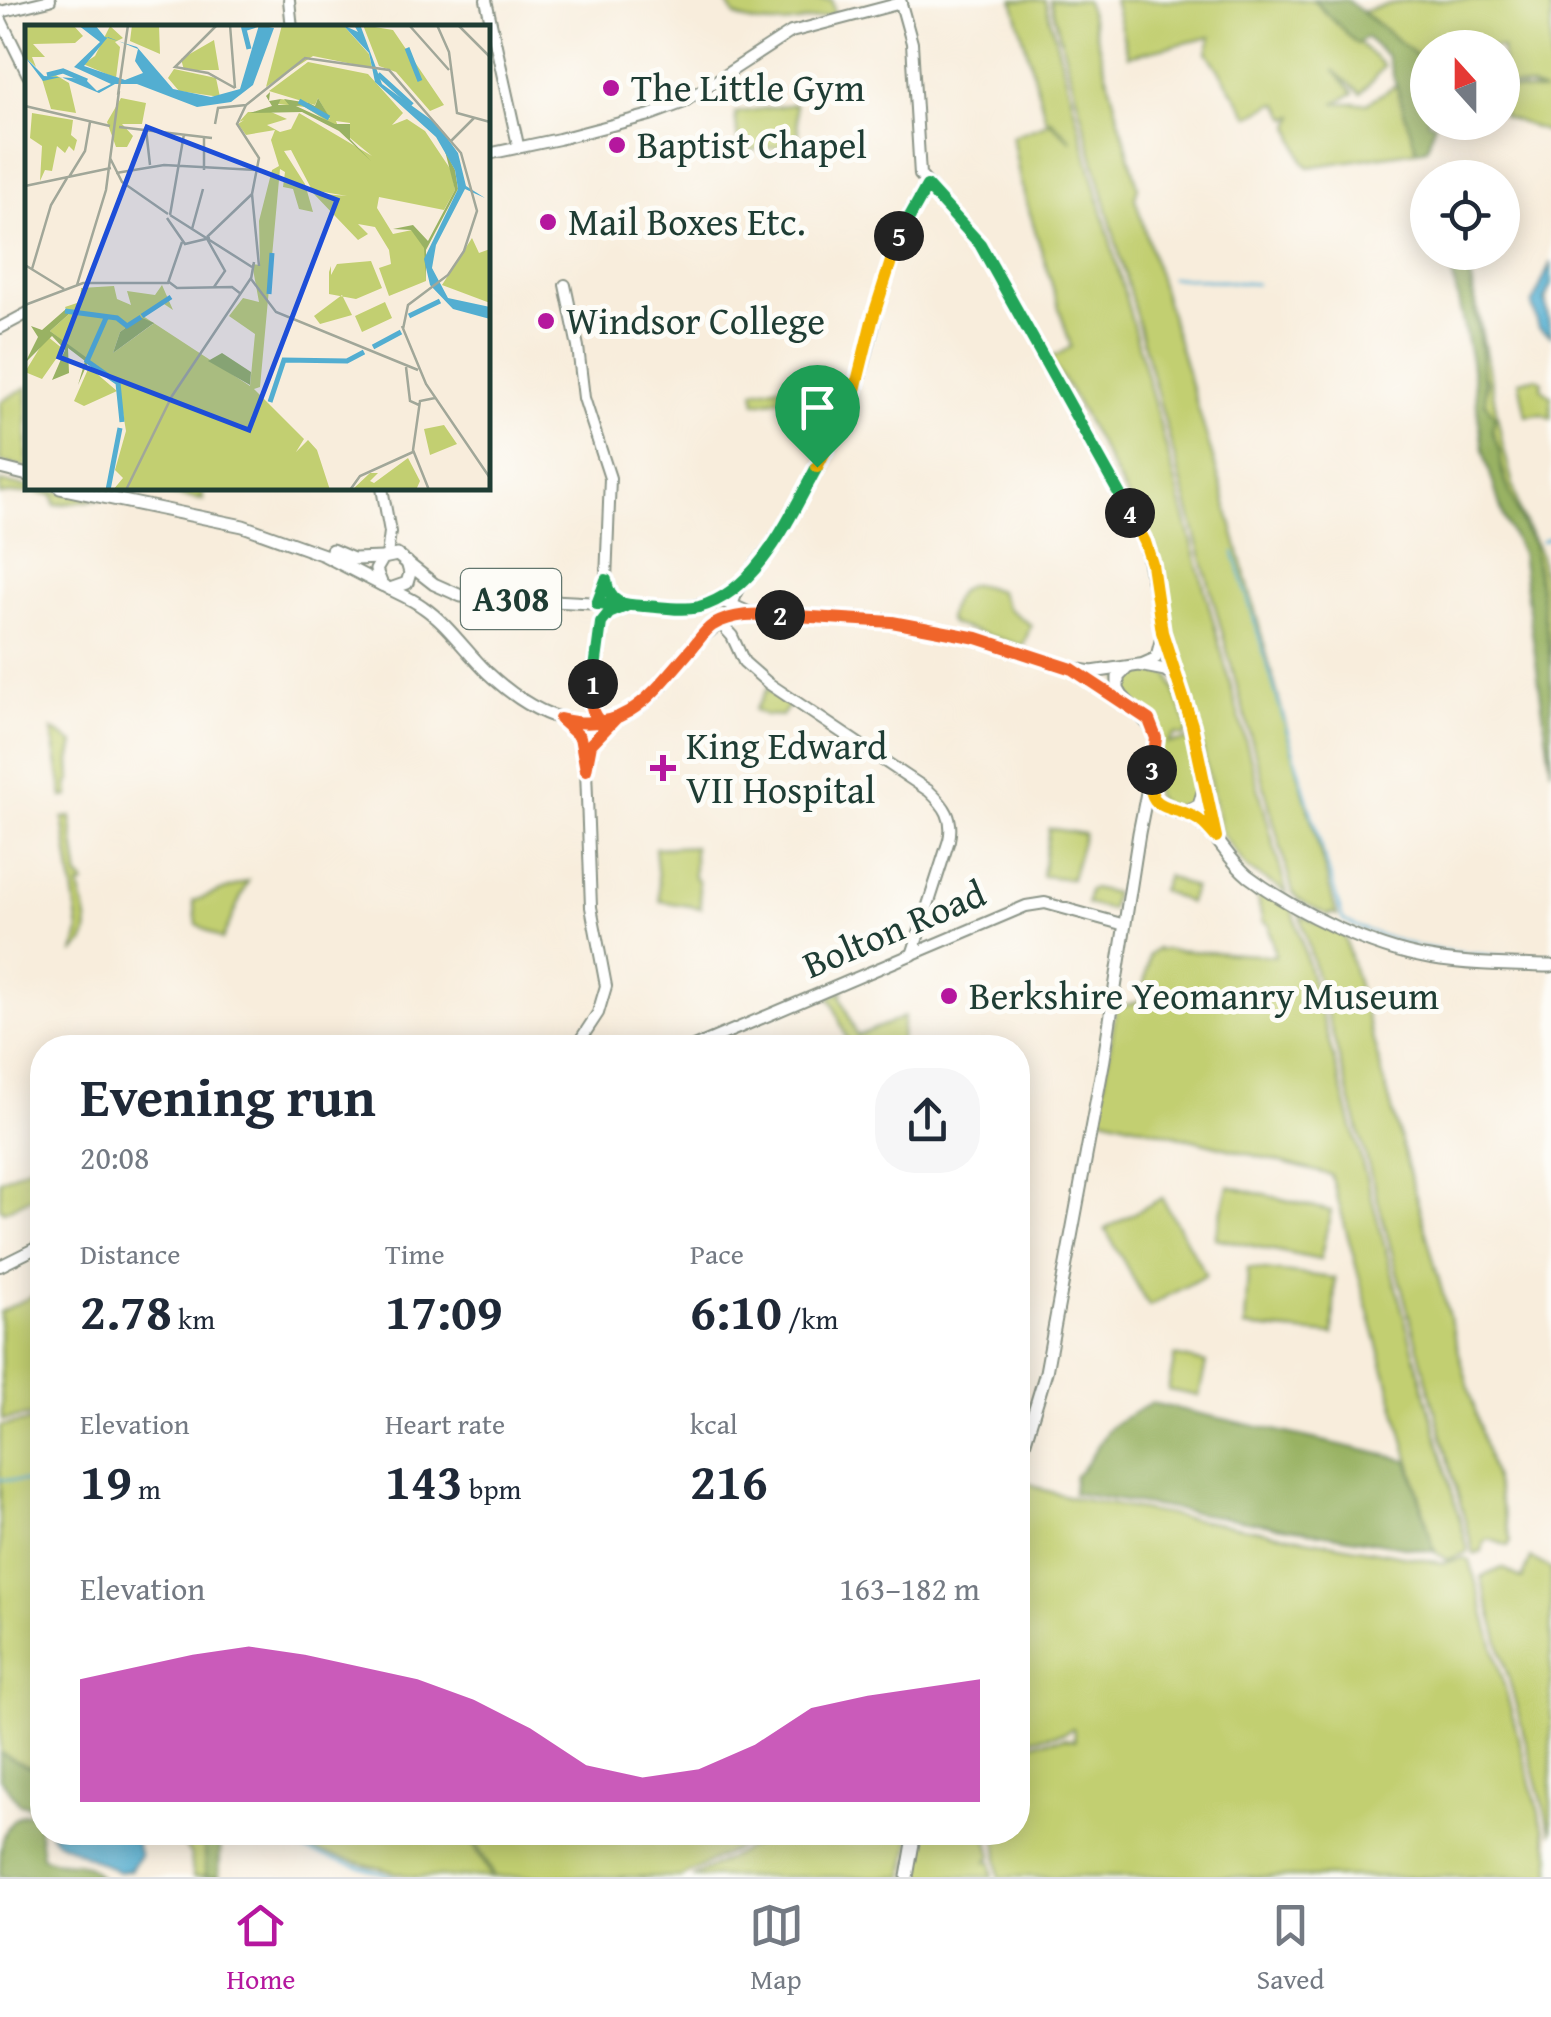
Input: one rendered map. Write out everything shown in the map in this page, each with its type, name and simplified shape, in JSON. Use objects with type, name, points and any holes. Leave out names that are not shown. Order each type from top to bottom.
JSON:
[{"type":"main road","points":[[0,472],[25,477]]},
{"type":"main road","name":"A308","points":[[70,490],[244,526],[324,555],[422,606],[502,686],[534,707],[560,719],[588,725],[616,718],[646,700],[712,626],[727,616],[749,613],[892,622],[977,638],[1092,672],[1135,666]]},
{"type":"main road","name":"A308","points":[[106,490],[231,514],[353,559],[405,560],[434,584],[462,596],[685,608],[723,601],[727,616]]},
{"type":"main road","points":[[385,557],[376,570],[385,587]]},
{"type":"main road","name":"A308","points":[[385,587],[396,589],[406,583],[410,573],[405,560]]},
{"type":"main road","points":[[685,608],[700,614],[704,621],[694,645]]},
{"type":"main road","points":[[1030,1425],[1046,1372],[1094,1118],[1156,738],[1149,720],[1129,705],[1117,683],[1121,672],[1135,666],[1165,670],[1176,678],[1192,725],[1216,837]]},
{"type":"main road","name":"A308","points":[[1072,669],[1129,705]]},
{"type":"main road","points":[[1149,785],[1154,799],[1197,818],[1242,870],[1268,889],[1372,942],[1446,961],[1551,966]]},
{"type":"main road","points":[[1139,833],[1154,816],[1199,805],[1205,785]]},
{"type":"main road","points":[[908,1877],[913,1845]]},
{"type":"street","points":[[25,69],[0,15],[50,0]]},
{"type":"street","points":[[289,0],[292,25]]},
{"type":"street","points":[[486,0],[518,145]]},
{"type":"street","points":[[490,153],[553,141],[682,103],[792,32],[900,2],[912,43],[920,175],[980,244],[1137,526],[1152,564],[1162,634],[1176,678]]},
{"type":"street","points":[[912,955],[950,840],[952,828],[946,809],[929,792],[768,683],[744,662],[727,616],[744,580],[778,534],[844,418],[891,257],[900,232],[927,186]]},
{"type":"street","points":[[564,285],[586,405],[609,469],[606,580],[597,604]]},
{"type":"street","points":[[0,328],[25,315]]},
{"type":"street","points":[[382,490],[390,532],[405,560]]},
{"type":"street","points":[[385,557],[390,532]]},
{"type":"street","points":[[602,723],[595,717],[591,704],[601,623],[624,605],[610,596],[606,580]]},
{"type":"street","points":[[710,603],[744,580]]},
{"type":"street","points":[[1135,666],[1156,658],[1162,634]]},
{"type":"street","points":[[586,770],[591,744],[616,718]]},
{"type":"street","points":[[560,719],[580,737],[586,770],[591,907],[606,986],[598,1013],[584,1035]]},
{"type":"street","name":"Bolton Road","points":[[722,1035],[1037,903],[1125,925]]},
{"type":"street","points":[[0,1266],[30,1251]]},
{"type":"green space","points":[[725,0],[832,0],[835,14],[798,22],[760,23],[735,16]]},
{"type":"green space","points":[[1013,0],[1045,0],[1287,893],[1248,869],[1221,833],[1194,713],[1166,630],[1155,548],[1070,390],[1049,359],[1071,347],[1020,181],[1012,136],[1050,122],[1072,141],[1051,120],[1046,120]]},
{"type":"green space","points":[[1050,0],[1086,0],[1138,187],[1135,198],[1221,485],[1337,915],[1330,916],[1293,893]]},
{"type":"green space","points":[[1114,0],[1314,0],[1384,66],[1361,93],[1333,70],[1354,93],[1334,103],[1367,103],[1396,85],[1410,140],[1417,151],[1309,167],[1303,162],[1291,126],[1295,116],[1288,118],[1279,104],[1273,104],[1249,116],[1207,52],[1211,37],[1128,56]]},
{"type":"green space","points":[[1313,0],[1347,0],[1410,50],[1410,129],[1387,56],[1366,37],[1357,44]]},
{"type":"green space","points":[[1408,0],[1551,0],[1551,94],[1547,93],[1551,95],[1551,134],[1520,122],[1520,90],[1544,92],[1520,86],[1520,30],[1410,30],[1410,50],[1362,11]]},
{"type":"green space","points":[[795,104],[800,144],[739,152],[735,113]]},
{"type":"green space","points":[[1414,140],[1430,140],[1427,148],[1417,151]]},
{"type":"green space","points":[[1452,270],[1467,270],[1470,278],[1485,403],[1495,417],[1492,431],[1502,472],[1524,530],[1533,542],[1551,665],[1551,770],[1521,553],[1503,516],[1483,450],[1471,361]]},
{"type":"green space","points":[[1467,270],[1470,270],[1502,441],[1520,512],[1540,554],[1551,625],[1551,665],[1533,542],[1513,505],[1492,431],[1494,420],[1484,403],[1487,383],[1481,367],[1483,350]]},
{"type":"green space","points":[[1536,377],[1551,396],[1551,419],[1542,414],[1526,416],[1519,381]]},
{"type":"green space","points":[[790,384],[792,397],[756,403],[754,391]]},
{"type":"green space","points":[[25,388],[25,468],[0,462],[0,402]]},
{"type":"green space","points":[[0,482],[34,490],[33,492],[0,495]]},
{"type":"green space","points":[[35,490],[102,499],[55,505],[53,495]]},
{"type":"green space","points":[[144,490],[202,490],[203,500]]},
{"type":"green space","points":[[970,585],[999,591],[1007,608],[1031,625],[1023,646],[951,624],[948,619],[954,598]]},
{"type":"green space","points":[[1156,671],[1169,675],[1189,730],[1184,737],[1175,734],[1168,743],[1191,740],[1202,793],[1186,808],[1163,805],[1155,797],[1153,721],[1127,698],[1119,678],[1126,673]]},
{"type":"green space","points":[[767,689],[790,704],[782,716],[755,710]]},
{"type":"green space","points":[[52,730],[74,743],[69,796],[63,797]]},
{"type":"green space","points":[[71,817],[88,929],[82,945],[74,952],[79,931],[63,818]]},
{"type":"green space","points":[[1049,828],[1084,834],[1071,879],[1042,876]]},
{"type":"green space","points":[[694,846],[694,876],[698,880],[701,908],[660,901],[655,848]]},
{"type":"green space","points":[[1167,876],[1194,888],[1189,903],[1161,890]]},
{"type":"green space","points":[[248,881],[222,940],[197,924],[193,901]]},
{"type":"green space","points":[[1255,889],[1291,908],[1294,914],[1467,1546],[1468,1552],[1447,1560],[1435,1552],[1331,1175],[1099,1116],[1116,1008],[1141,1001],[1149,955],[1156,949],[1275,956],[1269,925],[1263,922]]},
{"type":"green space","points":[[1089,890],[1114,893],[1111,910],[1087,904]]},
{"type":"green space","points":[[1300,915],[1344,935],[1511,1541],[1508,1546],[1489,1539],[1482,1551],[1474,1554]]},
{"type":"green space","points":[[843,991],[841,997],[857,1035],[845,1035],[832,1001],[827,998]]},
{"type":"green space","points":[[904,1017],[902,1035],[859,1035]]},
{"type":"green space","points":[[30,1166],[30,1198],[4,1211],[0,1207],[0,1180]]},
{"type":"green space","points":[[1228,1186],[1331,1211],[1320,1260],[1215,1238]]},
{"type":"green space","points":[[1162,1198],[1206,1275],[1149,1306],[1105,1229]]},
{"type":"green space","points":[[1248,1268],[1335,1278],[1333,1335],[1245,1327]]},
{"type":"green space","points":[[30,1297],[30,1416],[2,1420],[0,1312]]},
{"type":"green space","points":[[1175,1356],[1206,1363],[1199,1396],[1168,1390]]},
{"type":"green space","points":[[1151,1403],[1408,1460],[1435,1552],[1073,1493],[1075,1475],[1109,1429]]},
{"type":"green space","points":[[30,1421],[30,1767],[0,1753],[0,1426]]},
{"type":"green space","points":[[1030,1483],[1074,1498],[1442,1563],[1464,1558],[1470,1561],[1551,1856],[1551,1877],[999,1877],[997,1845],[1030,1845],[1030,1743],[1075,1740],[1073,1728],[1030,1739]]},
{"type":"green space","points":[[1531,1558],[1551,1569],[1551,1834],[1481,1577],[1503,1568],[1522,1579]]},
{"type":"green space","points":[[0,1753],[30,1767],[29,1806],[20,1804],[0,1778]]},
{"type":"green space","points":[[30,1813],[30,1845],[41,1845],[42,1856],[85,1865],[100,1877],[0,1877],[4,1837],[7,1828]]},
{"type":"green space","points":[[184,1845],[203,1845],[206,1877],[193,1877],[191,1856]]},
{"type":"green space","points":[[203,1845],[220,1845],[219,1877],[206,1877]]},
{"type":"green space","points":[[293,1845],[474,1845],[492,1877],[412,1877]]},
{"type":"green space","points":[[477,1845],[744,1845],[681,1877],[495,1877]]},
{"type":"green space","points":[[755,1845],[910,1845],[904,1877],[692,1877]]},
{"type":"green space","points":[[916,1845],[989,1845],[992,1856],[987,1861],[992,1862],[993,1877],[910,1877]]},
{"type":"water","points":[[1551,262],[1551,284],[1545,299],[1551,336],[1539,328],[1532,305]]},
{"type":"water","points":[[65,1845],[136,1845],[140,1855],[130,1870],[119,1872]]},
{"type":"waterway","points":[[1171,277],[1256,284]]},
{"type":"waterway","points":[[1542,541],[1551,537]]},
{"type":"waterway","points":[[1234,552],[1343,920],[1394,940],[1445,951],[1551,958]]},
{"type":"waterway","points":[[0,1479],[30,1482]]},
{"type":"waterway","points":[[286,1845],[395,1877]]},
{"type":"place","name":"The Little Gym","points":[[611,88]]},
{"type":"place","name":"Baptist Chapel","points":[[617,145]]},
{"type":"place","name":"Mail Boxes Etc.","points":[[548,222]]},
{"type":"place","name":"Windsor College","points":[[546,321]]},
{"type":"place","name":"King Edward VII Hospital","points":[[663,768]]},
{"type":"place","name":"Berkshire Yeomanry Museum","points":[[949,996]]},
{"type":"route","points":[[817,467],[764,555],[744,580],[724,596],[691,608],[621,605],[610,596],[606,580],[597,604],[626,606],[609,613],[601,623],[591,704],[595,717],[602,723],[616,718],[591,744],[586,770],[580,737],[560,719],[588,725],[602,723],[632,710],[655,692],[714,624],[749,613],[892,622],[977,638],[1034,655],[1072,669],[1129,705],[1149,720],[1156,738],[1149,785],[1154,799],[1161,806],[1197,818],[1216,837],[1192,725],[1162,632],[1145,542],[980,244],[927,186],[900,232],[854,394],[817,467]]}]
